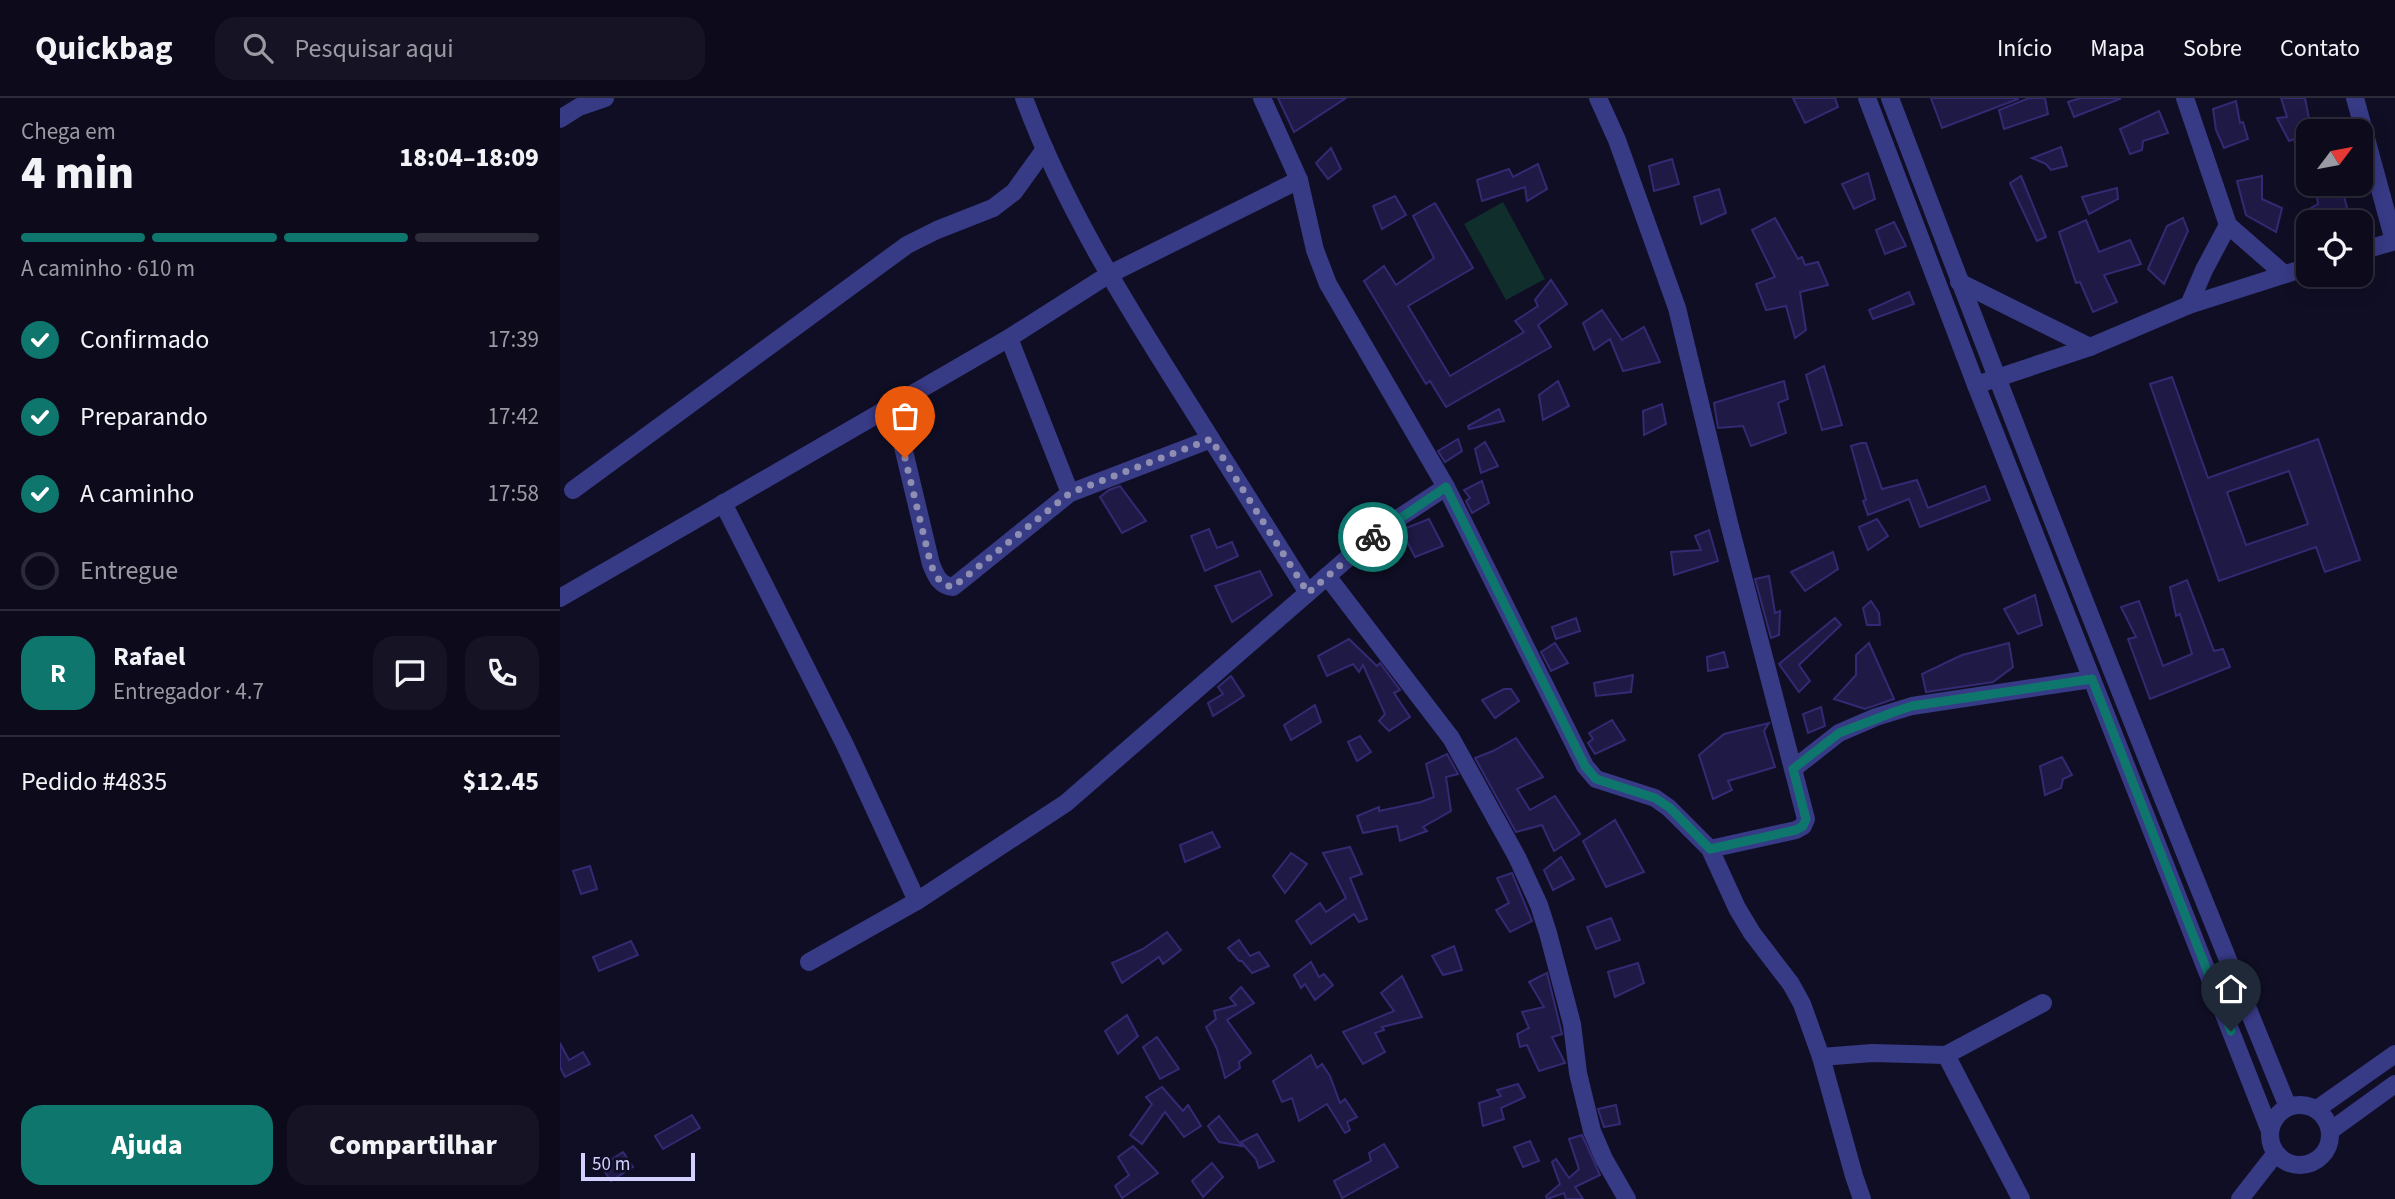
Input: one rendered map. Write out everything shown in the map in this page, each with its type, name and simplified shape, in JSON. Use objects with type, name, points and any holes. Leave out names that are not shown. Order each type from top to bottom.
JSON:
[{"type":"street","points":[[560,119],[579,107],[605,98]]},
{"type":"street","points":[[1024,98],[1045,149],[1108,275],[1308,593]]},
{"type":"street","points":[[1262,98],[1299,180],[1315,250],[1328,284],[1446,487],[1585,766],[1596,779],[1655,798],[1670,808],[1710,849],[1737,908],[1802,1004],[1821,1057],[1862,1199]]},
{"type":"street","points":[[1598,98],[1617,141],[1677,308],[1729,523],[1806,819],[1803,826],[1796,830],[1710,849]]},
{"type":"street","points":[[1867,98],[1976,385],[2270,1131],[2272,1147],[2282,1159],[2296,1165],[2312,1163],[2324,1153],[2330,1139],[2330,1131],[2317,1109],[2303,1105],[2288,1107],[2276,1117],[2270,1131]]},
{"type":"street","points":[[1890,98],[1996,379],[2288,1107]]},
{"type":"street","points":[[2185,98],[2228,225],[2284,274]]},
{"type":"street","points":[[2355,98],[2395,241],[2373,247]]},
{"type":"street","points":[[573,491],[907,245],[993,208],[1008,197],[1045,149]]},
{"type":"street","points":[[560,598],[1009,338],[1108,275],[1299,180]]},
{"type":"street","points":[[2189,305],[2228,225]]},
{"type":"street","points":[[1976,385],[2090,347],[2189,305],[2296,270]]},
{"type":"street","points":[[1959,282],[2090,347]]},
{"type":"street","points":[[1009,338],[1070,493]]},
{"type":"street","points":[[893,405],[931,565],[944,585],[953,587],[1070,493],[1211,439]]},
{"type":"street","points":[[809,962],[917,901],[1066,803],[1379,531],[1446,487]]},
{"type":"street","points":[[723,503],[845,745],[917,901]]},
{"type":"street","points":[[1327,576],[1451,738],[1517,857],[1539,905],[1548,933],[1572,1024],[1578,1073],[1592,1130],[1604,1159],[1627,1199]]},
{"type":"street","points":[[1793,769],[1839,733],[1876,717],[1900,710],[2092,679]]},
{"type":"street","points":[[2128,771],[2149,765]]},
{"type":"street","points":[[1821,1057],[1872,1054],[1946,1055],[2043,1003]]},
{"type":"street","points":[[2317,1109],[2395,1054]]},
{"type":"street","points":[[1946,1055],[2021,1199]]},
{"type":"street","points":[[2330,1131],[2395,1084]]},
{"type":"street","points":[[2240,1199],[2276,1153]]},
{"type":"green space","points":[[1503,202],[1545,279],[1506,300],[1464,224]]},
{"type":"building","points":[[1278,98],[1346,98],[1294,132]]},
{"type":"building","points":[[1793,98],[1835,98],[1838,107],[1805,123]]},
{"type":"building","points":[[1931,98],[2018,98],[2018,99],[1942,128]]},
{"type":"building","points":[[2029,98],[2045,98],[2048,114],[2004,129],[1999,110]]},
{"type":"building","points":[[2081,98],[2120,99],[2074,117],[2068,102]]},
{"type":"building","points":[[2281,98],[2305,98],[2309,119],[2296,119],[2296,148],[2294,139],[2289,141],[2277,118],[2287,117]]},
{"type":"building","points":[[2236,101],[2240,123],[2243,122],[2248,139],[2224,148],[2216,130],[2213,109]]},
{"type":"building","points":[[2159,111],[2168,133],[2143,141],[2142,150],[2130,154],[2120,129]]},
{"type":"building","points":[[2061,147],[2067,166],[2051,170],[2046,164],[2032,158]]},
{"type":"building","points":[[1331,148],[1341,169],[1328,179],[1316,163]]},
{"type":"building","points":[[1672,159],[1679,184],[1654,191],[1649,166]]},
{"type":"building","points":[[1538,164],[1547,189],[1527,201],[1525,187],[1482,201],[1477,180],[1509,169],[1513,177]]},
{"type":"building","points":[[1868,173],[1875,199],[1854,209],[1842,184]]},
{"type":"building","points":[[2021,176],[2046,237],[2037,241],[2010,183]]},
{"type":"building","points":[[2262,176],[2262,199],[2282,208],[2276,232],[2246,215],[2237,181]]},
{"type":"building","points":[[2117,188],[2118,199],[2089,214],[2082,197]]},
{"type":"building","points":[[1719,189],[1726,213],[1701,224],[1694,197]]},
{"type":"building","points":[[1395,196],[1406,215],[1382,229],[1373,206]]},
{"type":"building","points":[[2317,196],[2344,196],[2348,210],[2308,210],[2318,204]]},
{"type":"building","points":[[1435,203],[1473,268],[1408,306],[1450,376],[1524,332],[1515,321],[1538,306],[1535,300],[1551,280],[1567,304],[1538,325],[1551,347],[1446,407],[1430,381],[1426,384],[1364,281],[1384,266],[1396,285],[1434,258],[1413,216]]},
{"type":"building","points":[[1775,218],[1798,259],[1802,257],[1805,265],[1818,262],[1828,285],[1800,292],[1806,330],[1795,338],[1786,306],[1766,310],[1756,284],[1775,277],[1752,230]]},
{"type":"building","points":[[2183,218],[2188,231],[2164,284],[2148,269],[2167,226]]},
{"type":"building","points":[[2086,220],[2099,252],[2130,240],[2141,264],[2104,275],[2117,302],[2093,312],[2080,282],[2076,283],[2059,232]]},
{"type":"building","points":[[1894,222],[1906,246],[1885,254],[1876,230]]},
{"type":"building","points":[[1909,292],[1914,304],[1873,319],[1869,310]]},
{"type":"building","points":[[1602,310],[1622,340],[1644,327],[1660,362],[1623,371],[1610,339],[1594,350],[1583,323]]},
{"type":"building","points":[[1824,366],[1842,425],[1822,430],[1806,375]]},
{"type":"building","points":[[2172,377],[2208,478],[2318,439],[2360,560],[2325,572],[2316,547],[2219,581],[2150,384]],"holes":[[[2289,471],[2308,524],[2246,545],[2227,492]]]},
{"type":"building","points":[[1558,381],[1569,406],[1543,420],[1539,395]]},
{"type":"building","points":[[1784,381],[1788,399],[1778,403],[1786,433],[1751,446],[1743,426],[1718,428],[1714,403]]},
{"type":"building","points":[[1662,404],[1666,424],[1644,435],[1643,411]]},
{"type":"building","points":[[1499,409],[1504,421],[1469,429],[1468,426]]},
{"type":"building","points":[[1458,439],[1462,451],[1445,462],[1438,451]]},
{"type":"building","points":[[1485,442],[1498,466],[1481,473],[1475,449]]},
{"type":"building","points":[[1866,443],[1882,489],[1917,480],[1928,508],[1985,486],[1990,500],[1920,527],[1909,499],[1868,515],[1851,446]]},
{"type":"building","points":[[1482,481],[1489,503],[1472,513],[1466,501],[1470,498],[1464,490]]},
{"type":"building","points":[[1120,486],[1146,521],[1122,533],[1100,497]]},
{"type":"building","points":[[1429,519],[1443,546],[1415,557],[1401,530]]},
{"type":"building","points":[[1877,519],[1888,536],[1868,550],[1859,527]]},
{"type":"building","points":[[1209,529],[1217,548],[1232,542],[1238,556],[1205,571],[1191,536]]},
{"type":"building","points":[[1709,530],[1718,561],[1674,575],[1671,552],[1701,550],[1695,536]]},
{"type":"building","points":[[1833,552],[1838,569],[1805,591],[1791,572]]},
{"type":"building","points":[[1260,571],[1272,595],[1232,622],[1215,586]]},
{"type":"building","points":[[1769,576],[1775,613],[1780,611],[1779,635],[1771,638],[1755,579]]},
{"type":"building","points":[[2187,580],[2214,651],[2223,649],[2230,667],[2150,699],[2128,639],[2136,637],[2121,607],[2139,601],[2163,666],[2192,654],[2180,614],[2176,616],[2170,587]]},
{"type":"building","points":[[2035,595],[2042,625],[2018,634],[2004,609]]},
{"type":"building","points":[[1871,601],[1879,613],[1880,625],[1867,625],[1863,608]]},
{"type":"building","points":[[1576,618],[1580,631],[1556,639],[1552,627]]},
{"type":"building","points":[[1835,618],[1841,625],[1799,665],[1810,681],[1799,692],[1779,664]]},
{"type":"building","points":[[1349,639],[1377,666],[1380,663],[1400,690],[1394,693],[1410,717],[1389,731],[1379,721],[1385,714],[1363,665],[1359,672],[1353,664],[1327,676],[1318,656]]},
{"type":"building","points":[[1555,643],[1568,663],[1551,671],[1541,652]]},
{"type":"building","points":[[1869,643],[1894,699],[1865,709],[1834,699],[1856,675],[1856,655]]},
{"type":"building","points":[[2009,643],[2013,667],[1993,682],[1926,692],[1922,674],[1962,655]]},
{"type":"building","points":[[1724,652],[1728,667],[1708,671],[1707,657]]},
{"type":"building","points":[[1633,675],[1631,692],[1596,696],[1594,683]]},
{"type":"building","points":[[1231,676],[1244,696],[1213,716],[1208,703],[1223,694],[1218,687]]},
{"type":"building","points":[[1504,689],[1511,689],[1519,701],[1495,718],[1482,700]]},
{"type":"building","points":[[1315,705],[1321,722],[1291,740],[1284,725]]},
{"type":"building","points":[[1821,707],[1825,726],[1808,733],[1803,714]]},
{"type":"building","points":[[1612,720],[1625,740],[1595,754],[1588,743],[1593,739],[1589,733]]},
{"type":"building","points":[[1769,723],[1764,731],[1775,767],[1728,781],[1732,790],[1713,799],[1699,755],[1724,734]]},
{"type":"building","points":[[1360,736],[1371,752],[1357,761],[1348,742]]},
{"type":"building","points":[[1516,738],[1543,777],[1517,789],[1530,810],[1555,796],[1580,834],[1554,851],[1542,825],[1516,832],[1475,758]]},
{"type":"building","points":[[1447,754],[1458,774],[1446,777],[1451,811],[1423,827],[1427,831],[1400,841],[1397,826],[1363,833],[1357,816],[1379,807],[1379,811],[1434,797],[1426,764]]},
{"type":"building","points":[[2062,757],[2072,775],[2063,779],[2061,788],[2045,795],[2040,766]]},
{"type":"building","points":[[1615,820],[1644,872],[1606,887],[1583,841]]},
{"type":"building","points":[[1212,832],[1220,847],[1185,862],[1180,845]]},
{"type":"building","points":[[1350,847],[1362,874],[1350,878],[1367,919],[1359,922],[1354,914],[1311,944],[1296,921],[1320,903],[1326,912],[1346,898],[1323,853]]},
{"type":"building","points":[[1291,853],[1307,864],[1285,893],[1273,876]]},
{"type":"building","points":[[1561,857],[1574,879],[1553,890],[1544,870]]},
{"type":"building","points":[[590,866],[597,889],[581,894],[573,871]]},
{"type":"building","points":[[1512,873],[1532,921],[1510,932],[1496,910],[1509,903],[1497,878]]},
{"type":"building","points":[[1611,918],[1620,940],[1596,949],[1587,927]]},
{"type":"building","points":[[1167,932],[1181,950],[1163,964],[1159,957],[1122,983],[1112,963],[1143,949]]},
{"type":"building","points":[[1239,940],[1250,956],[1259,952],[1269,966],[1252,973],[1228,948]]},
{"type":"building","points":[[631,941],[638,955],[599,971],[593,957]]},
{"type":"building","points":[[1454,946],[1462,970],[1443,975],[1432,956]]},
{"type":"building","points":[[1311,962],[1319,977],[1324,974],[1333,985],[1315,1000],[1305,984],[1301,988],[1294,975]]},
{"type":"building","points":[[1638,963],[1644,983],[1615,997],[1608,972]]},
{"type":"building","points":[[1547,973],[1562,1034],[1552,1037],[1565,1063],[1539,1071],[1527,1045],[1520,1047],[1517,1034],[1529,1028],[1522,1012],[1544,1007],[1529,982]]},
{"type":"building","points":[[1402,976],[1422,1017],[1382,1027],[1384,1030],[1375,1033],[1385,1052],[1363,1064],[1343,1032],[1394,1011],[1381,993]]},
{"type":"building","points":[[1241,987],[1254,1003],[1227,1020],[1251,1053],[1239,1062],[1240,1068],[1225,1078],[1217,1049],[1206,1027],[1216,1019],[1214,1011],[1236,1005],[1230,998]]},
{"type":"building","points":[[1127,1015],[1138,1036],[1118,1054],[1105,1031]]},
{"type":"building","points":[[1157,1037],[1179,1069],[1160,1079],[1143,1047]]},
{"type":"building","points":[[560,1043],[569,1060],[583,1052],[590,1064],[565,1077],[560,1067]]},
{"type":"building","points":[[1311,1055],[1317,1068],[1322,1064],[1330,1076],[1340,1103],[1345,1099],[1357,1117],[1347,1122],[1350,1130],[1345,1133],[1327,1104],[1299,1121],[1292,1098],[1282,1102],[1273,1081]]},
{"type":"building","points":[[1518,1084],[1525,1097],[1501,1108],[1504,1119],[1483,1126],[1479,1103],[1501,1096],[1497,1090]]},
{"type":"building","points":[[1162,1087],[1183,1111],[1188,1105],[1201,1126],[1184,1137],[1165,1112],[1142,1144],[1130,1135],[1152,1104],[1146,1097]]},
{"type":"building","points":[[1616,1105],[1620,1124],[1604,1127],[1598,1109]]},
{"type":"building","points":[[692,1115],[700,1128],[663,1149],[655,1136]]},
{"type":"building","points":[[1219,1116],[1242,1146],[1219,1142],[1208,1126]]},
{"type":"building","points":[[1257,1134],[1274,1161],[1259,1168],[1256,1159],[1241,1142]]},
{"type":"building","points":[[1582,1135],[1600,1175],[1575,1187],[1583,1199],[1566,1199],[1564,1193],[1547,1199],[1546,1196],[1560,1184],[1552,1162],[1556,1159],[1569,1178],[1579,1169],[1569,1139]]},
{"type":"building","points":[[1530,1141],[1539,1161],[1523,1167],[1514,1147]]},
{"type":"building","points":[[1384,1144],[1398,1167],[1342,1198],[1334,1181],[1371,1161],[1369,1153]]},
{"type":"building","points":[[1133,1146],[1158,1173],[1122,1198],[1115,1186],[1129,1175],[1118,1157]]},
{"type":"building","points":[[623,1152],[633,1167],[611,1181],[601,1166]]},
{"type":"building","points":[[1212,1163],[1223,1177],[1203,1197],[1192,1181]]},
{"type":"way so far","points":[[905,458],[931,565],[937,578],[944,585],[953,587],[1070,493],[1211,439],[1308,593],[1373,537]]},
{"type":"route","points":[[1373,537],[1446,487],[1585,766],[1596,779],[1655,798],[1670,808],[1710,849],[1796,830],[1803,826],[1806,819],[1793,769],[1839,733],[1876,717],[1912,706],[2092,679],[2231,1031]]}]
